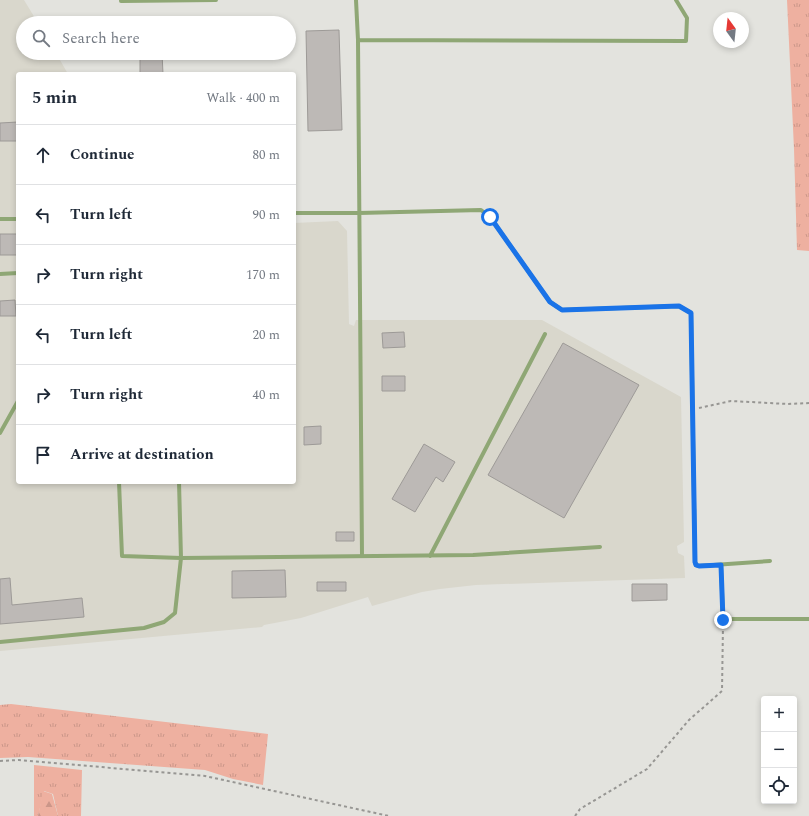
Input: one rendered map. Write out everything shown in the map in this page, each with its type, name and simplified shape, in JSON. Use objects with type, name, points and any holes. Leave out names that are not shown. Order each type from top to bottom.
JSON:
[{"type":"lane","points":[[121,1],[216,0]]},
{"type":"lane","points":[[356,0],[358,40],[362,556]]},
{"type":"lane","points":[[358,40],[686,41],[687,18],[676,0]]},
{"type":"lane","points":[[296,214],[481,210],[490,217],[550,302],[562,310],[679,306],[691,313],[695,562],[696,565],[699,566],[770,562]]},
{"type":"lane","points":[[0,219],[16,219]]},
{"type":"lane","points":[[0,274],[16,273]]},
{"type":"lane","points":[[430,556],[545,334]]},
{"type":"lane","points":[[0,433],[16,405]]},
{"type":"lane","points":[[119,484],[122,556],[181,558],[430,556],[473,555],[600,547]]},
{"type":"lane","points":[[0,642],[144,628],[164,622],[175,613],[181,558],[179,484]]},
{"type":"lane","points":[[721,565],[723,620],[809,619]]},
{"type":"path","points":[[693,409],[731,400],[788,404],[809,403]]},
{"type":"path","points":[[575,816],[580,809],[647,769],[689,720],[722,691],[723,620]]},
{"type":"path","points":[[0,760],[19,760],[205,776],[389,816]]},
{"type":"shaded area","points":[[0,0],[24,0],[34,16],[16,16],[16,60],[60,60],[67,72],[16,72],[16,484],[296,484],[296,223],[338,221],[347,231],[349,324],[354,326],[356,320],[542,320],[681,397],[684,542],[677,546],[678,553],[684,556],[685,578],[476,585],[422,592],[372,606],[368,597],[301,618],[264,625],[262,627],[0,651]]},
{"type":"green space","points":[[787,0],[809,0],[809,251],[797,250]]},
{"type":"green space","points":[[11,704],[268,734],[263,785],[233,779],[205,770],[28,757],[0,758],[0,705]]},
{"type":"green space","points":[[34,765],[82,770],[81,816],[58,816],[53,794],[44,791],[38,816],[34,816]]},
{"type":"green space","points":[[43,791],[52,794],[58,816],[38,816]]},
{"type":"building","points":[[339,30],[342,130],[308,131],[306,31]]},
{"type":"building","points":[[140,60],[162,60],[163,72],[140,72]]},
{"type":"building","points":[[16,122],[16,141],[0,141],[0,123]]},
{"type":"building","points":[[0,234],[16,234],[16,255],[0,255]]},
{"type":"building","points":[[15,300],[16,316],[0,316],[0,301]]},
{"type":"building","points":[[404,332],[405,347],[383,348],[382,333]]},
{"type":"building","points":[[563,343],[639,385],[564,518],[488,475]]},
{"type":"building","points":[[382,376],[405,376],[405,391],[382,391]]},
{"type":"building","points":[[321,426],[321,444],[304,445],[304,427]]},
{"type":"building","points":[[424,444],[455,462],[443,482],[436,477],[415,512],[392,499]]},
{"type":"building","points":[[336,532],[354,532],[354,541],[336,541]]},
{"type":"building","points":[[285,570],[286,597],[232,598],[232,571]]},
{"type":"building","points":[[10,578],[12,605],[82,598],[84,617],[0,624],[0,579]]},
{"type":"building","points":[[317,582],[346,582],[346,591],[317,591]]},
{"type":"building","points":[[632,584],[667,584],[667,600],[632,601]]},
{"type":"route","points":[[490,217],[550,302],[562,310],[679,306],[691,313],[695,562],[696,565],[699,566],[721,565],[723,620]]}]
